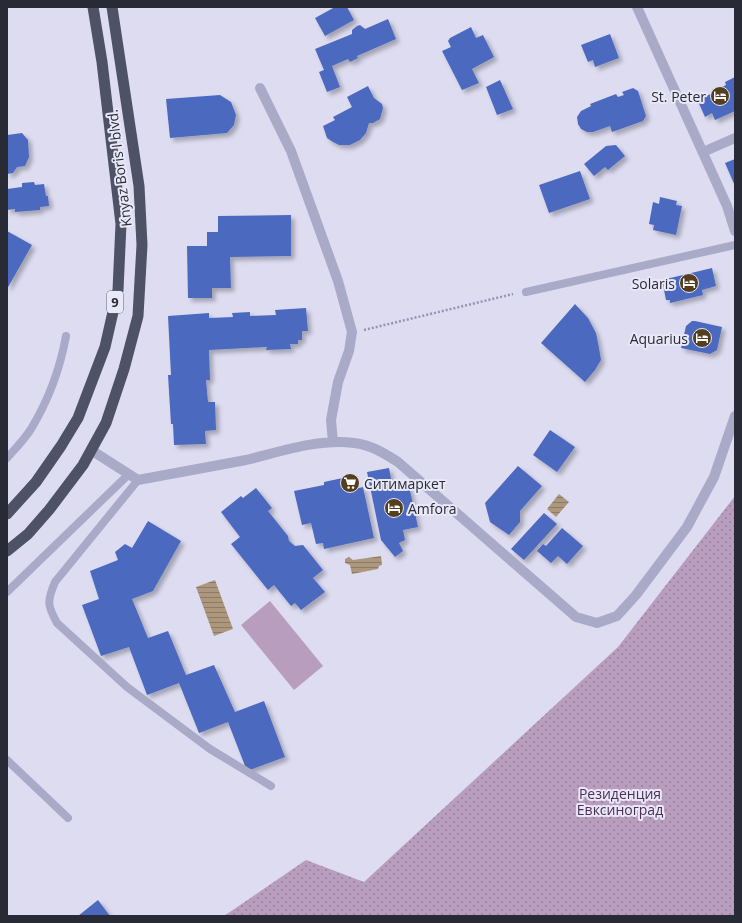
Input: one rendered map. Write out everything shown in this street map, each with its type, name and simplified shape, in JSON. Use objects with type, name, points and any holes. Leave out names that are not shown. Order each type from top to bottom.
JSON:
[{"type":"highway","name":"Knyaz Boris I blvd.","points":[[7,514],[36,482],[78,418],[105,347],[118,290],[121,224],[102,62],[92,7]]},
{"type":"highway","name":"Knyaz Boris I blvd.","points":[[7,551],[28,534],[49,510],[83,465],[106,423],[122,376],[138,316],[142,245],[139,186],[112,7]]},
{"type":"street","points":[[637,7],[727,206],[735,231]]},
{"type":"street","points":[[260,88],[291,151],[338,281],[352,332],[349,351],[338,382],[331,420],[333,442]]},
{"type":"street","points":[[703,152],[735,138]]},
{"type":"street","points":[[91,450],[134,477],[244,460],[306,446],[333,442],[354,443],[373,447],[398,462],[576,618],[597,624],[617,616],[636,595],[687,527],[714,477],[735,416]]},
{"type":"lane","points":[[526,292],[735,245]]},
{"type":"lane","points":[[7,458],[30,430],[53,385],[64,351],[66,336]]},
{"type":"lane","points":[[7,592],[134,477]]},
{"type":"lane","points":[[134,477],[55,582],[49,596],[49,609],[57,623],[127,687],[210,749],[271,786]]},
{"type":"lane","points":[[7,760],[68,818]]},
{"type":"path","points":[[352,332],[526,292]]},
{"type":"green space","name":"Резиденция Евксиноград","points":[[735,496],[735,916],[224,916],[306,860],[364,882],[618,647]]},
{"type":"green space","points":[[270,601],[323,666],[294,690],[241,625]]},
{"type":"shaded area","points":[[559,494],[569,502],[556,517],[547,509]]},
{"type":"shaded area","points":[[381,556],[382,565],[379,566],[378,569],[352,574],[350,565],[345,563],[345,559],[349,557],[353,560]]},
{"type":"shaded area","points":[[215,580],[233,629],[214,636],[196,587]]},
{"type":"building","points":[[335,7],[347,7],[354,20],[325,36],[315,18]]},
{"type":"building","points":[[388,19],[396,39],[357,56],[358,58],[350,62],[348,59],[332,66],[340,87],[327,92],[319,72],[324,70],[315,49],[352,34],[352,30],[357,26],[360,25],[365,29]]},
{"type":"building","points":[[471,27],[476,38],[483,35],[494,57],[472,69],[479,83],[462,90],[442,51],[451,47],[448,41],[450,38]]},
{"type":"building","points":[[610,34],[619,58],[595,67],[593,60],[588,62],[581,45]]},
{"type":"building","name":"St. Peter","points":[[735,77],[735,111],[715,120],[712,113],[705,117],[697,99],[714,93],[713,91],[726,85],[725,82]]},
{"type":"building","points":[[500,80],[513,109],[497,115],[486,87]]},
{"type":"building","points":[[368,86],[374,98],[382,104],[383,108],[380,119],[373,123],[369,123],[366,133],[360,140],[350,145],[339,145],[327,138],[323,126],[335,120],[333,117],[352,107],[347,97]]},
{"type":"building","points":[[633,88],[638,91],[646,116],[643,121],[612,132],[610,126],[593,132],[587,132],[581,129],[578,124],[577,117],[581,111],[591,106],[590,104],[616,94],[618,97],[624,95],[622,92]]},
{"type":"building","points":[[220,95],[231,102],[236,115],[234,125],[227,133],[170,138],[166,99]]},
{"type":"building","points":[[22,133],[28,140],[29,157],[25,166],[17,167],[13,173],[7,174],[7,135]]},
{"type":"building","points":[[616,145],[625,156],[608,170],[605,167],[594,176],[584,164],[606,146]]},
{"type":"building","points":[[735,159],[735,186],[725,163]]},
{"type":"building","points":[[580,171],[590,199],[549,213],[539,185]]},
{"type":"building","points":[[34,182],[35,185],[44,184],[46,196],[48,196],[49,206],[40,207],[40,210],[15,212],[15,209],[7,210],[7,189],[22,187],[22,183]]},
{"type":"building","points":[[660,197],[677,201],[676,205],[682,206],[676,235],[653,230],[654,225],[649,224],[653,202],[659,204]]},
{"type":"building","points":[[291,215],[291,256],[230,257],[231,288],[212,288],[212,298],[188,298],[187,246],[207,246],[207,232],[218,232],[218,216]]},
{"type":"building","points":[[7,231],[32,245],[7,289]]},
{"type":"building","name":"Solaris","points":[[712,268],[716,286],[702,290],[703,295],[670,303],[670,300],[666,300],[662,280]]},
{"type":"building","points":[[575,304],[588,318],[596,333],[601,360],[585,382],[541,343]]},
{"type":"building","points":[[306,308],[308,331],[302,331],[302,340],[298,340],[298,344],[290,344],[291,349],[266,350],[267,347],[209,350],[210,380],[206,380],[208,402],[215,402],[216,430],[205,431],[206,444],[174,445],[168,375],[171,375],[168,316],[209,313],[209,318],[233,317],[232,313],[250,312],[250,316],[276,315],[275,310]]},
{"type":"building","name":"Aquarius","points":[[692,321],[722,327],[717,350],[710,354],[681,348],[686,326]]},
{"type":"building","points":[[550,430],[575,447],[557,472],[533,455]]},
{"type":"building","points":[[518,466],[542,486],[520,511],[520,522],[509,535],[490,522],[485,503]]},
{"type":"building","name":"Amfora","points":[[389,468],[393,489],[409,486],[418,527],[403,530],[405,540],[399,543],[403,551],[395,557],[381,540],[367,472]]},
{"type":"building","points":[[352,476],[355,489],[363,487],[374,538],[324,549],[323,543],[316,544],[311,523],[302,525],[294,491],[324,485],[324,482]]},
{"type":"building","points":[[256,488],[272,508],[268,511],[288,536],[289,541],[295,546],[303,545],[323,570],[313,578],[325,592],[301,610],[295,603],[291,606],[274,585],[268,590],[231,544],[240,537],[221,512],[241,496],[243,498]]},
{"type":"building","points":[[544,513],[557,524],[524,560],[511,549]]},
{"type":"building","points":[[148,521],[181,541],[153,591],[132,599],[148,638],[168,631],[186,675],[214,665],[235,712],[264,701],[285,757],[247,771],[228,722],[199,733],[179,683],[147,695],[129,647],[101,656],[82,605],[99,599],[90,571],[118,560],[115,552],[125,544],[132,548]]},
{"type":"building","points":[[562,528],[583,546],[567,564],[558,556],[551,563],[537,551],[543,544],[546,546]]},
{"type":"building","points":[[98,900],[110,916],[78,916]]},
{"type":"place","name":"St. Peter","points":[[720,96]]},
{"type":"place","name":"Solaris","points":[[689,283]]},
{"type":"place","name":"Aquarius","points":[[702,338]]},
{"type":"place","name":"Ситимаркет","points":[[350,483]]},
{"type":"place","name":"Amfora","points":[[394,508]]}]
